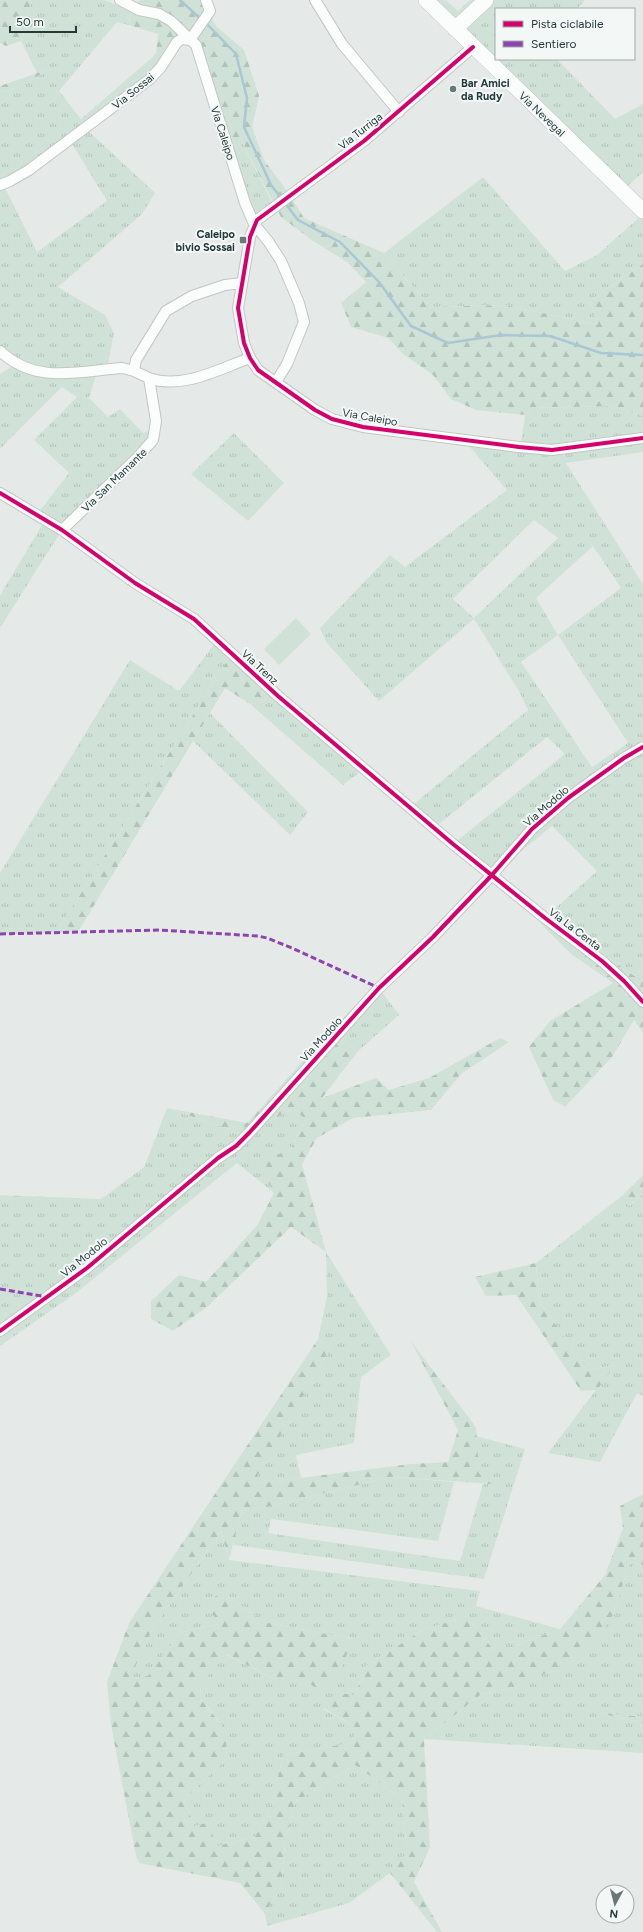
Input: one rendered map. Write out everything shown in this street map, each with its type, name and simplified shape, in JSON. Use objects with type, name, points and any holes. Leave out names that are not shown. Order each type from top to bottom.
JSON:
[{"type":"main road","name":"Via Nevegal","points":[[426,0],[643,211]]},
{"type":"main road","points":[[455,29],[486,0]]},
{"type":"street","points":[[120,0],[139,10],[159,14],[193,37],[208,15],[210,8],[206,0]]},
{"type":"street","name":"Via Turriga","points":[[315,0],[342,44],[399,112]]},
{"type":"street","name":"Via Sossai","points":[[0,185],[16,178],[150,79],[161,68],[179,40],[193,37]]},
{"type":"street","name":"Via Caleipo","points":[[193,37],[245,204],[254,224],[250,237],[238,308],[244,343],[250,358],[258,370],[315,410],[332,419],[363,427],[552,450],[643,438]]},
{"type":"street","name":"Via Turriga","points":[[254,224],[260,217],[364,141],[473,47]]},
{"type":"street","points":[[254,224],[268,240],[281,261],[299,303],[304,322],[287,364],[276,382]]},
{"type":"street","points":[[134,370],[136,360],[166,311],[192,296],[225,285],[242,283]]},
{"type":"street","points":[[0,351],[18,366],[49,374],[122,368],[134,370],[149,378],[168,382],[183,381],[250,358]]},
{"type":"street","name":"Via San Mamante","points":[[62,530],[138,457],[153,440],[156,421],[149,378]]},
{"type":"street","name":"Via Trenz","points":[[0,493],[62,530],[135,583],[194,619],[278,696],[491,876]]},
{"type":"street","name":"Via Modolo","points":[[0,1331],[87,1268],[116,1242],[249,1133],[379,988],[433,937],[491,876],[532,829],[562,803],[624,758],[643,747]]},
{"type":"street","name":"Via La Centa","points":[[491,876],[602,961],[624,981],[643,1002]]},
{"type":"green space","points":[[0,0],[32,0],[21,41],[6,46],[0,43]]},
{"type":"green space","points":[[32,0],[104,0],[130,10],[129,25],[117,22],[59,91],[81,119],[83,126],[155,193],[142,214],[58,287],[105,315],[114,333],[107,369],[98,369],[89,398],[108,417],[120,409],[143,433],[148,431],[156,446],[62,530],[0,628],[0,595],[45,520],[38,513],[69,473],[34,440],[77,397],[62,387],[0,449],[0,374],[13,366],[0,355],[0,92],[12,89],[56,67],[37,73],[21,41]],"holes":[[[69,139],[107,201],[37,252],[1,180]]]},
{"type":"green space","points":[[140,0],[200,0],[217,27],[244,50],[259,96],[252,127],[264,160],[287,191],[304,218],[384,253],[430,307],[505,305],[598,325],[590,301],[643,264],[643,416],[613,406],[532,408],[525,415],[476,410],[451,399],[433,375],[403,354],[388,338],[351,327],[341,303],[366,282],[347,262],[313,241],[281,217],[240,138],[226,138],[208,83],[189,42],[176,39],[150,75],[83,126],[81,119],[156,54],[158,34],[129,25],[130,10]]},
{"type":"green space","points":[[418,0],[446,0],[458,11],[470,0],[585,0],[578,8],[495,8],[495,60],[558,60],[615,119],[643,104],[643,172],[619,194]]},
{"type":"green space","points":[[60,65],[12,89],[0,92],[0,86]]},
{"type":"green space","points":[[226,138],[240,138],[273,204],[254,219]]},
{"type":"green space","points":[[483,177],[565,271],[597,255],[641,216],[643,219],[643,264],[590,301],[598,325],[505,305],[430,307],[384,253]]},
{"type":"green space","points":[[613,406],[643,416],[643,452],[566,463],[643,584],[643,969],[634,976],[549,914],[597,871],[552,826],[491,876],[453,844],[565,754],[547,737],[434,828],[410,807],[528,710],[520,693],[474,619],[379,701],[326,642],[320,628],[390,555],[405,567],[507,490],[469,446],[520,449],[525,415],[532,408]],"holes":[[[534,520],[558,538],[474,618],[453,599]],[[593,546],[621,588],[558,635],[536,598]],[[558,635],[628,743],[592,767],[521,662]]]},
{"type":"green space","points":[[234,433],[284,483],[248,521],[191,474]]},
{"type":"green space","points":[[296,618],[311,634],[279,665],[264,649]]},
{"type":"green space","points":[[218,639],[232,653],[56,933],[0,934],[0,873],[130,660],[179,691]]},
{"type":"green space","points":[[232,653],[278,696],[250,704],[225,688],[78,932],[56,933]]},
{"type":"green space","points":[[278,696],[364,769],[343,785],[250,704]]},
{"type":"green space","points":[[210,713],[308,812],[290,835],[193,741]]},
{"type":"green space","points":[[549,914],[634,976],[643,969],[643,1033],[634,1020],[612,1057],[565,1107],[553,1100],[529,1047],[550,1021],[613,983],[571,954],[541,924]]},
{"type":"green space","points":[[375,987],[379,988],[399,1015],[358,1051],[331,1030]]},
{"type":"green space","points":[[331,1030],[358,1051],[322,1098],[376,1078],[389,1090],[429,1078],[500,1038],[509,1042],[461,1074],[431,1110],[353,1118],[317,1138],[302,1164],[326,1252],[291,1227],[207,1307],[173,1331],[151,1319],[151,1301],[179,1275],[206,1282],[258,1224],[274,1193],[259,1159],[289,1152],[306,1120],[293,1108],[246,1135],[167,1108],[247,1123]]},
{"type":"green space","points":[[167,1108],[246,1135],[293,1108],[306,1120],[289,1152],[274,1193],[237,1163],[76,1293],[0,1346],[0,1195],[101,1199],[144,1167]]},
{"type":"green space","points":[[643,1175],[643,1193],[629,1206],[623,1195]]},
{"type":"green space","points":[[643,1193],[643,1396],[637,1393],[600,1462],[548,1453],[615,1365],[587,1370],[539,1301],[536,1263],[623,1195],[630,1206]]},
{"type":"green space","points":[[326,1252],[391,1355],[361,1377],[354,1443],[296,1455],[301,1478],[252,1484],[330,1349],[318,1339],[327,1296]]},
{"type":"green space","points":[[536,1263],[539,1301],[587,1370],[615,1365],[597,1390],[581,1391],[516,1295],[486,1296],[475,1277]]},
{"type":"green space","points":[[318,1339],[330,1349],[253,1484],[411,1464],[448,1462],[458,1430],[410,1340],[476,1427],[479,1473],[492,1484],[391,1477],[241,1513],[229,1560],[221,1531],[152,1630],[130,1678],[148,1676],[180,1633],[219,1624],[206,1604],[222,1591],[263,1622],[353,1639],[338,1676],[322,1691],[299,1678],[272,1678],[226,1654],[200,1685],[201,1699],[227,1732],[226,1759],[184,1800],[194,1826],[211,1822],[214,1847],[256,1836],[272,1805],[283,1755],[356,1742],[351,1724],[323,1708],[339,1693],[355,1695],[366,1666],[421,1631],[466,1616],[496,1653],[560,1629],[605,1575],[623,1528],[620,1506],[643,1494],[643,1565],[630,1562],[613,1615],[586,1653],[522,1685],[480,1695],[424,1739],[430,1847],[414,1882],[442,1932],[437,1932],[390,1873],[407,1852],[402,1799],[355,1765],[295,1802],[285,1844],[281,1887],[265,1914],[240,1883],[139,1863],[136,1856],[111,1725],[107,1682],[129,1623]]},
{"type":"green space","points":[[476,1436],[525,1449],[484,1579],[233,1545],[241,1513],[391,1477],[454,1482],[438,1541],[271,1519],[268,1533],[460,1561],[483,1484],[491,1484],[479,1473]]},
{"type":"green space","points":[[221,1531],[229,1560],[480,1591],[476,1606],[560,1629],[496,1653],[466,1616],[421,1631],[366,1666],[355,1695],[323,1709],[351,1724],[357,1742],[283,1755],[272,1805],[256,1836],[214,1847],[194,1826],[184,1800],[226,1759],[227,1732],[201,1698],[200,1685],[225,1654],[272,1678],[299,1678],[322,1690],[353,1639],[263,1622],[222,1591],[219,1624],[180,1633],[148,1677],[129,1678],[152,1630]]},
{"type":"green space","points":[[630,1562],[643,1565],[643,1717],[600,1713],[643,1723],[643,1753],[424,1739],[480,1695],[522,1685],[613,1615]]},
{"type":"green space","points":[[595,1712],[643,1717],[643,1723]]},
{"type":"green space","points":[[355,1765],[402,1799],[407,1852],[390,1873],[349,1903],[267,1926],[265,1914],[281,1887],[285,1844],[295,1802]]},
{"type":"waterway","points":[[180,0],[202,20]]},
{"type":"waterway","points":[[206,23],[236,54],[247,98],[244,127],[271,185],[282,199]]},
{"type":"waterway","points":[[285,203],[298,220],[340,242],[379,282],[411,326],[448,343],[501,335],[550,336],[601,353],[643,355]]},
{"type":"marked path","points":[[0,934],[159,930],[258,936],[292,948],[379,988]]},
{"type":"marked path","points":[[0,1289],[47,1297]]},
{"type":"cycle path","points":[[473,47],[364,141],[257,220],[250,237],[238,308],[244,343],[250,358],[258,370],[315,410],[332,419],[363,427],[552,450],[643,438]]},
{"type":"cycle path","points":[[0,493],[62,530],[135,583],[194,619],[278,696],[453,844],[545,918],[602,961],[624,981],[643,1002]]},
{"type":"cycle path","points":[[0,1331],[87,1268],[218,1158],[236,1146],[379,988],[433,937],[491,876],[532,829],[568,798],[624,758],[643,747]]},
{"type":"place","name":"Bar Amici da Rudy","points":[[453,89]]},
{"type":"place","name":"Caleipo bivio Sossai","points":[[243,240]]}]
